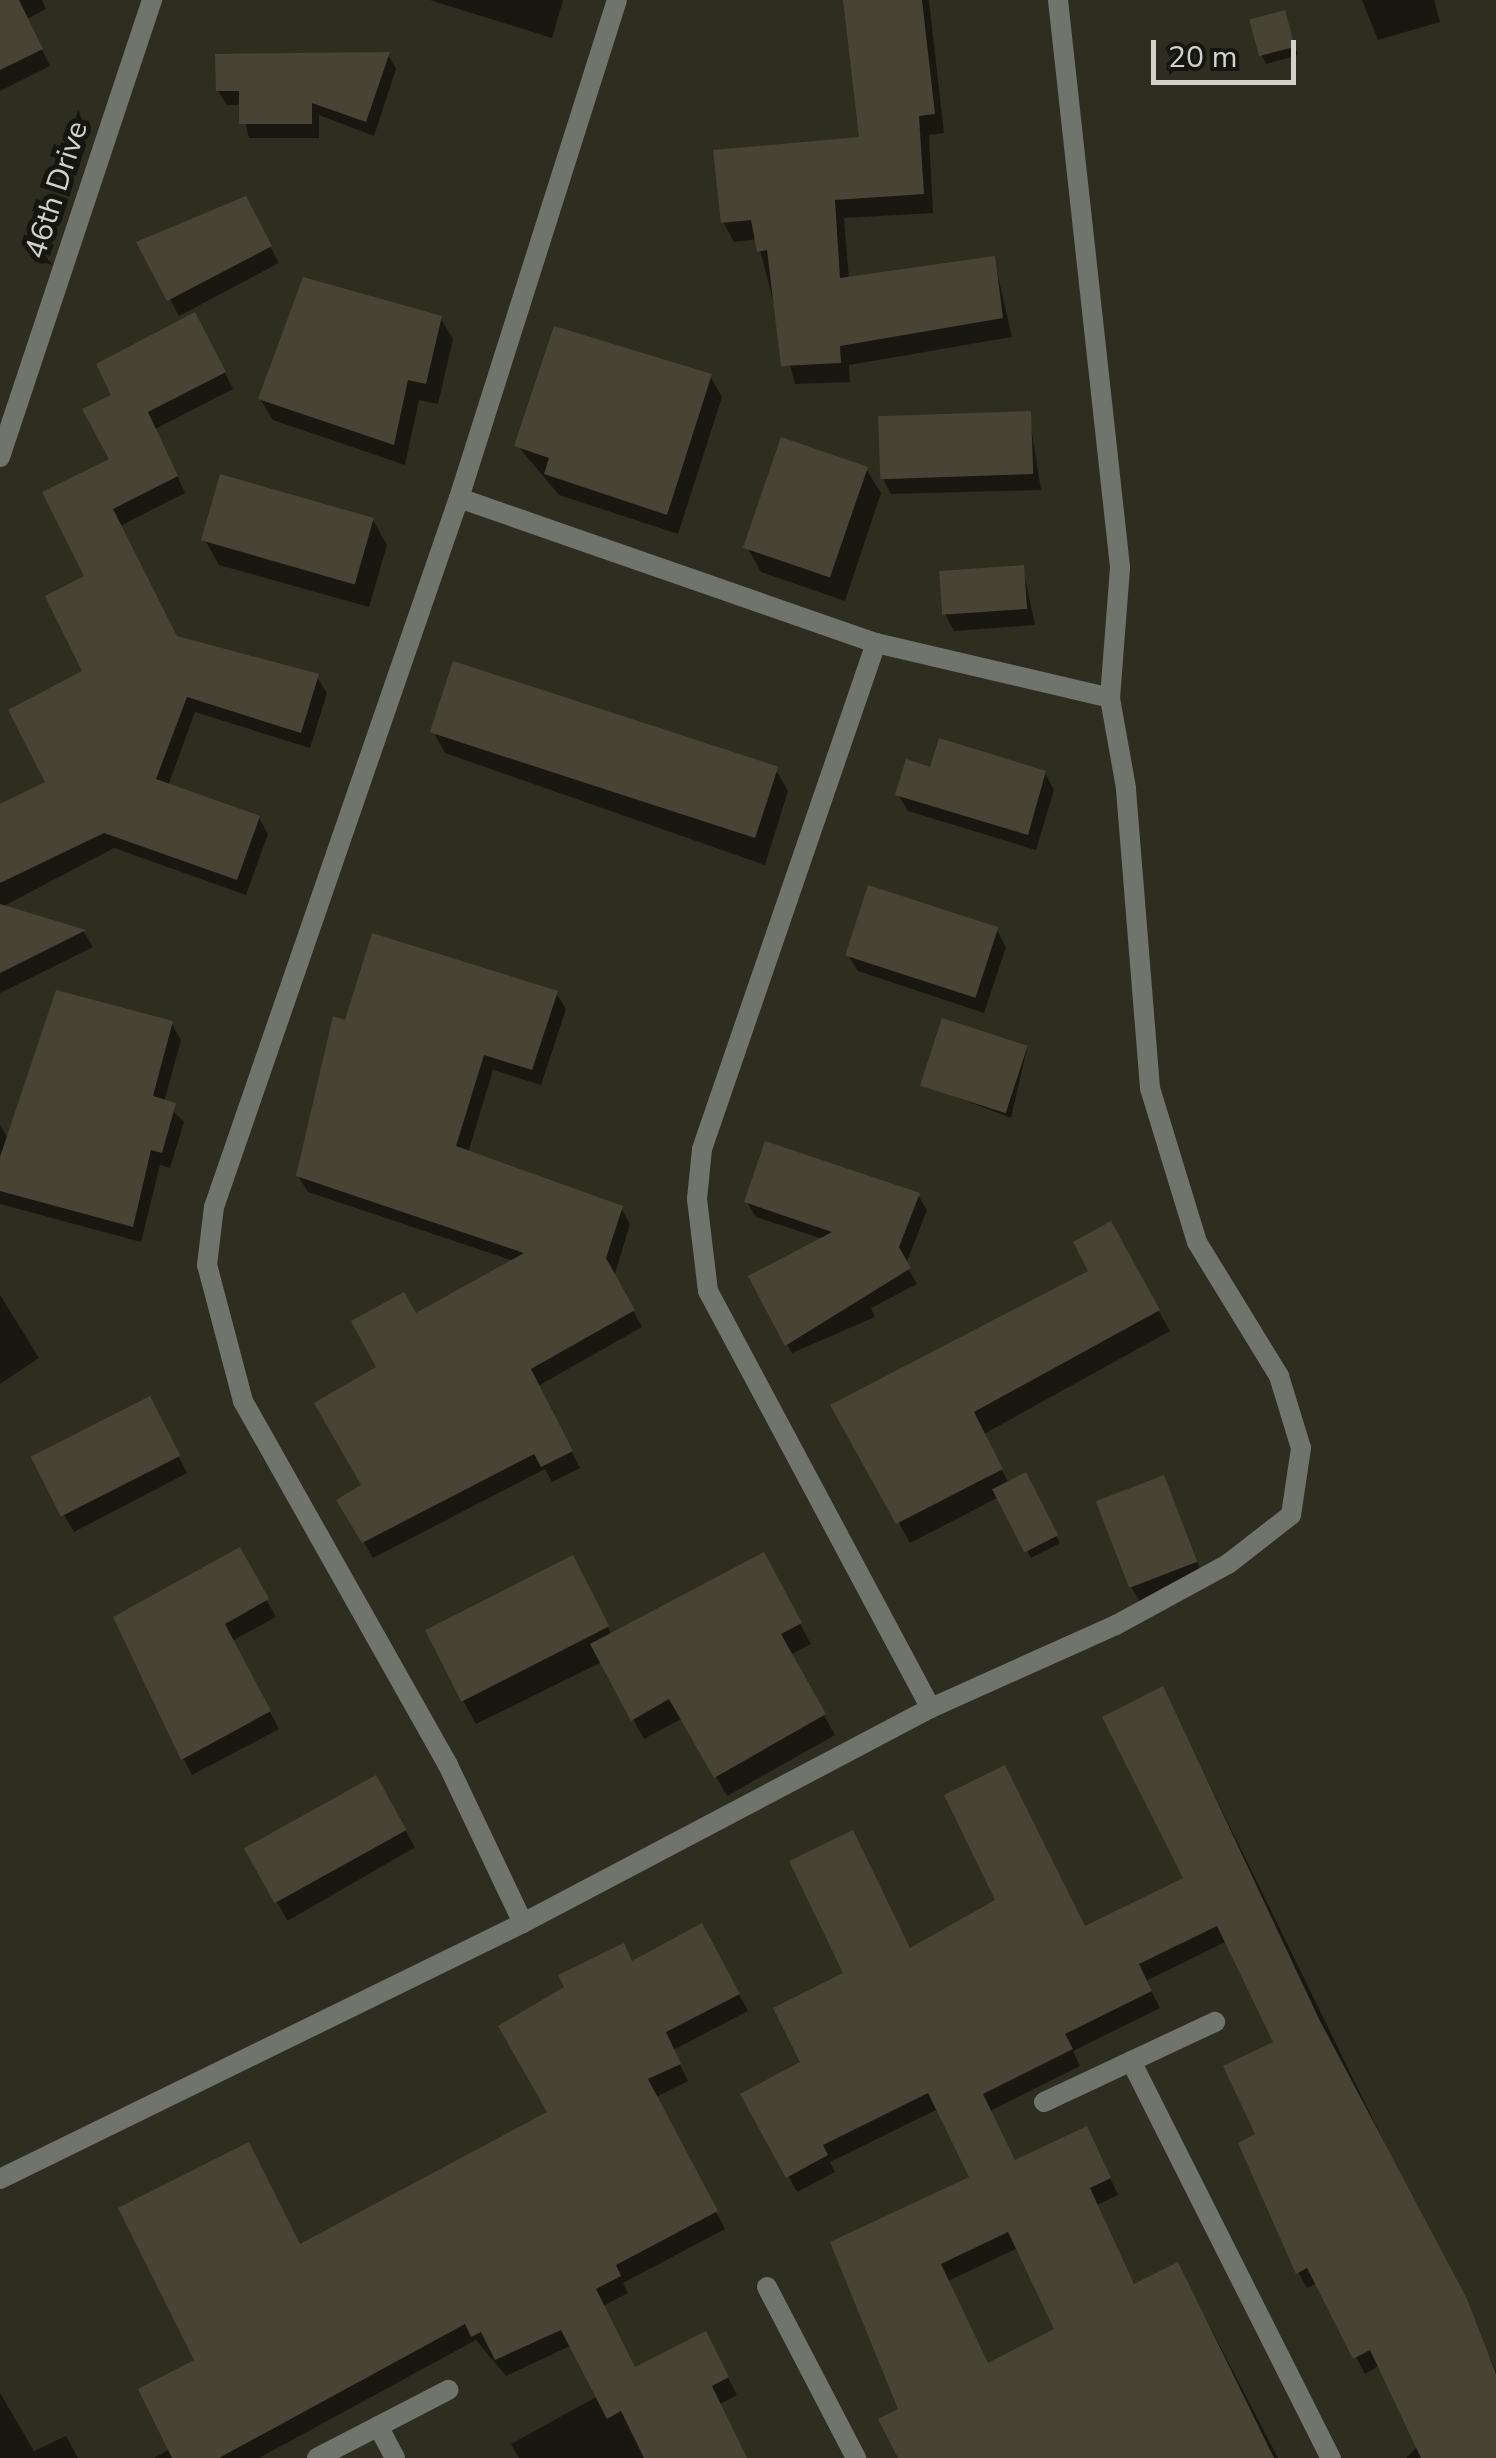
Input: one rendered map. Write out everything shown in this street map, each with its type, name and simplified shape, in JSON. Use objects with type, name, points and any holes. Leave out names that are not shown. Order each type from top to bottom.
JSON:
[{"type":"street","name":"46th Drive","points":[[0,457],[152,0]]},
{"type":"street","points":[[524,1923],[448,1765],[243,1401],[207,1266],[214,1207],[459,498],[616,0]]},
{"type":"street","points":[[0,2179],[524,1923],[931,1708],[1228,1564],[1291,1515],[1301,1448],[1279,1376],[1197,1242],[1157,1116],[1110,698],[1124,607],[1058,0]]},
{"type":"street","points":[[459,498],[876,642],[1110,698]]},
{"type":"street","points":[[876,642],[702,1150],[697,1199],[708,1292],[931,1708]]},
{"type":"street","points":[[1044,2102],[1214,2022]]},
{"type":"street","points":[[1131,2061],[1331,2458]]},
{"type":"street","points":[[768,2286],[856,2458]]},
{"type":"street","points":[[317,2458],[448,2390]]},
{"type":"street","points":[[378,2426],[396,2458]]},
{"type":"building","points":[[0,0],[19,0],[43,49],[0,70]]},
{"type":"building","points":[[843,0],[922,0],[935,114],[919,116],[924,194],[835,200],[840,278],[995,256],[1003,318],[840,346],[841,363],[781,366],[767,250],[757,252],[751,220],[721,223],[713,150],[859,137]]},
{"type":"building","points":[[1285,10],[1295,47],[1259,56],[1249,20]]},
{"type":"building","points":[[390,52],[366,122],[312,103],[312,124],[239,124],[239,91],[216,91],[215,54]]},
{"type":"building","points":[[246,196],[272,246],[167,301],[136,242]]},
{"type":"building","points":[[303,277],[442,316],[426,384],[408,380],[394,445],[258,399]]},
{"type":"building","points":[[195,312],[226,372],[148,412],[178,476],[113,509],[177,636],[319,674],[301,733],[187,697],[156,779],[260,816],[237,880],[104,833],[0,883],[0,804],[45,782],[8,710],[82,671],[45,596],[84,576],[42,492],[109,459],[82,409],[111,395],[96,364]]},
{"type":"building","points":[[554,326],[712,374],[667,515],[544,474],[549,458],[514,446]]},
{"type":"building","points":[[1031,411],[1033,474],[880,479],[878,416]]},
{"type":"building","points":[[781,437],[868,467],[830,578],[743,548]]},
{"type":"building","points":[[220,474],[374,518],[355,584],[201,540]]},
{"type":"building","points":[[1024,565],[1027,609],[942,615],[939,571]]},
{"type":"building","points":[[453,661],[778,767],[755,838],[430,732]]},
{"type":"building","points":[[939,738],[1046,771],[1028,835],[895,795],[906,759],[930,767]]},
{"type":"building","points":[[868,885],[998,927],[975,998],[845,955]]},
{"type":"building","points":[[0,904],[86,930],[0,973]]},
{"type":"building","points":[[372,933],[558,991],[532,1070],[484,1055],[456,1146],[623,1206],[606,1258],[635,1310],[531,1369],[573,1451],[541,1467],[534,1454],[362,1543],[336,1500],[361,1485],[314,1403],[376,1367],[351,1321],[404,1292],[416,1313],[524,1253],[296,1176],[333,1016],[345,1020]]},
{"type":"building","points":[[56,990],[173,1021],[153,1096],[176,1103],[162,1153],[151,1150],[133,1227],[0,1191],[0,1157]]},
{"type":"building","points":[[942,1018],[1028,1046],[1006,1113],[920,1086]]},
{"type":"building","points":[[765,1141],[920,1193],[899,1247],[911,1268],[785,1346],[748,1276],[832,1232],[744,1202]]},
{"type":"building","points":[[1111,1221],[1160,1310],[974,1412],[1003,1469],[896,1524],[830,1405],[1088,1271],[1073,1242]]},
{"type":"building","points":[[150,1396],[180,1456],[61,1517],[31,1457]]},
{"type":"building","points":[[1026,1472],[1058,1535],[1024,1553],[992,1489]]},
{"type":"building","points":[[1164,1475],[1197,1562],[1129,1588],[1096,1501]]},
{"type":"building","points":[[240,1547],[269,1599],[225,1624],[271,1711],[181,1760],[113,1617]]},
{"type":"building","points":[[764,1552],[802,1623],[781,1634],[826,1714],[714,1778],[669,1699],[631,1721],[590,1644]]},
{"type":"building","points":[[573,1555],[609,1626],[461,1702],[425,1630]]},
{"type":"building","points":[[1163,1686],[1319,2019],[1467,2299],[1496,2374],[1496,2458],[1421,2458],[1370,2350],[1353,2359],[1307,2268],[1296,2274],[1238,2143],[1255,2134],[1223,2066],[1273,2042],[1217,1926],[1139,1964],[1152,1991],[1065,2034],[1073,2049],[983,2094],[1015,2160],[1087,2126],[1111,2178],[1090,2188],[1134,2284],[1178,2262],[1274,2458],[898,2458],[878,2419],[898,2409],[830,2242],[969,2177],[928,2093],[823,2145],[828,2155],[786,2178],[740,2094],[800,2062],[773,2008],[843,1973],[789,1861],[853,1830],[910,1948],[995,1900],[944,1795],[1005,1765],[1085,1926],[1183,1878],[1102,1717]],"holes":[[[1008,2232],[1054,2329],[988,2363],[941,2264]]]},
{"type":"building","points":[[376,1775],[407,1830],[274,1903],[244,1848]]},
{"type":"building","points":[[702,1923],[740,1994],[666,2032],[681,2064],[648,2079],[718,2211],[616,2265],[621,2276],[596,2289],[635,2367],[706,2331],[729,2377],[712,2386],[747,2458],[644,2458],[621,2411],[607,2419],[561,2330],[495,2360],[481,2332],[471,2337],[465,2324],[219,2458],[172,2458],[138,2389],[194,2360],[118,2208],[249,2142],[300,2244],[547,2112],[498,2026],[564,1987],[558,1975],[624,1943],[632,1961]]}]
